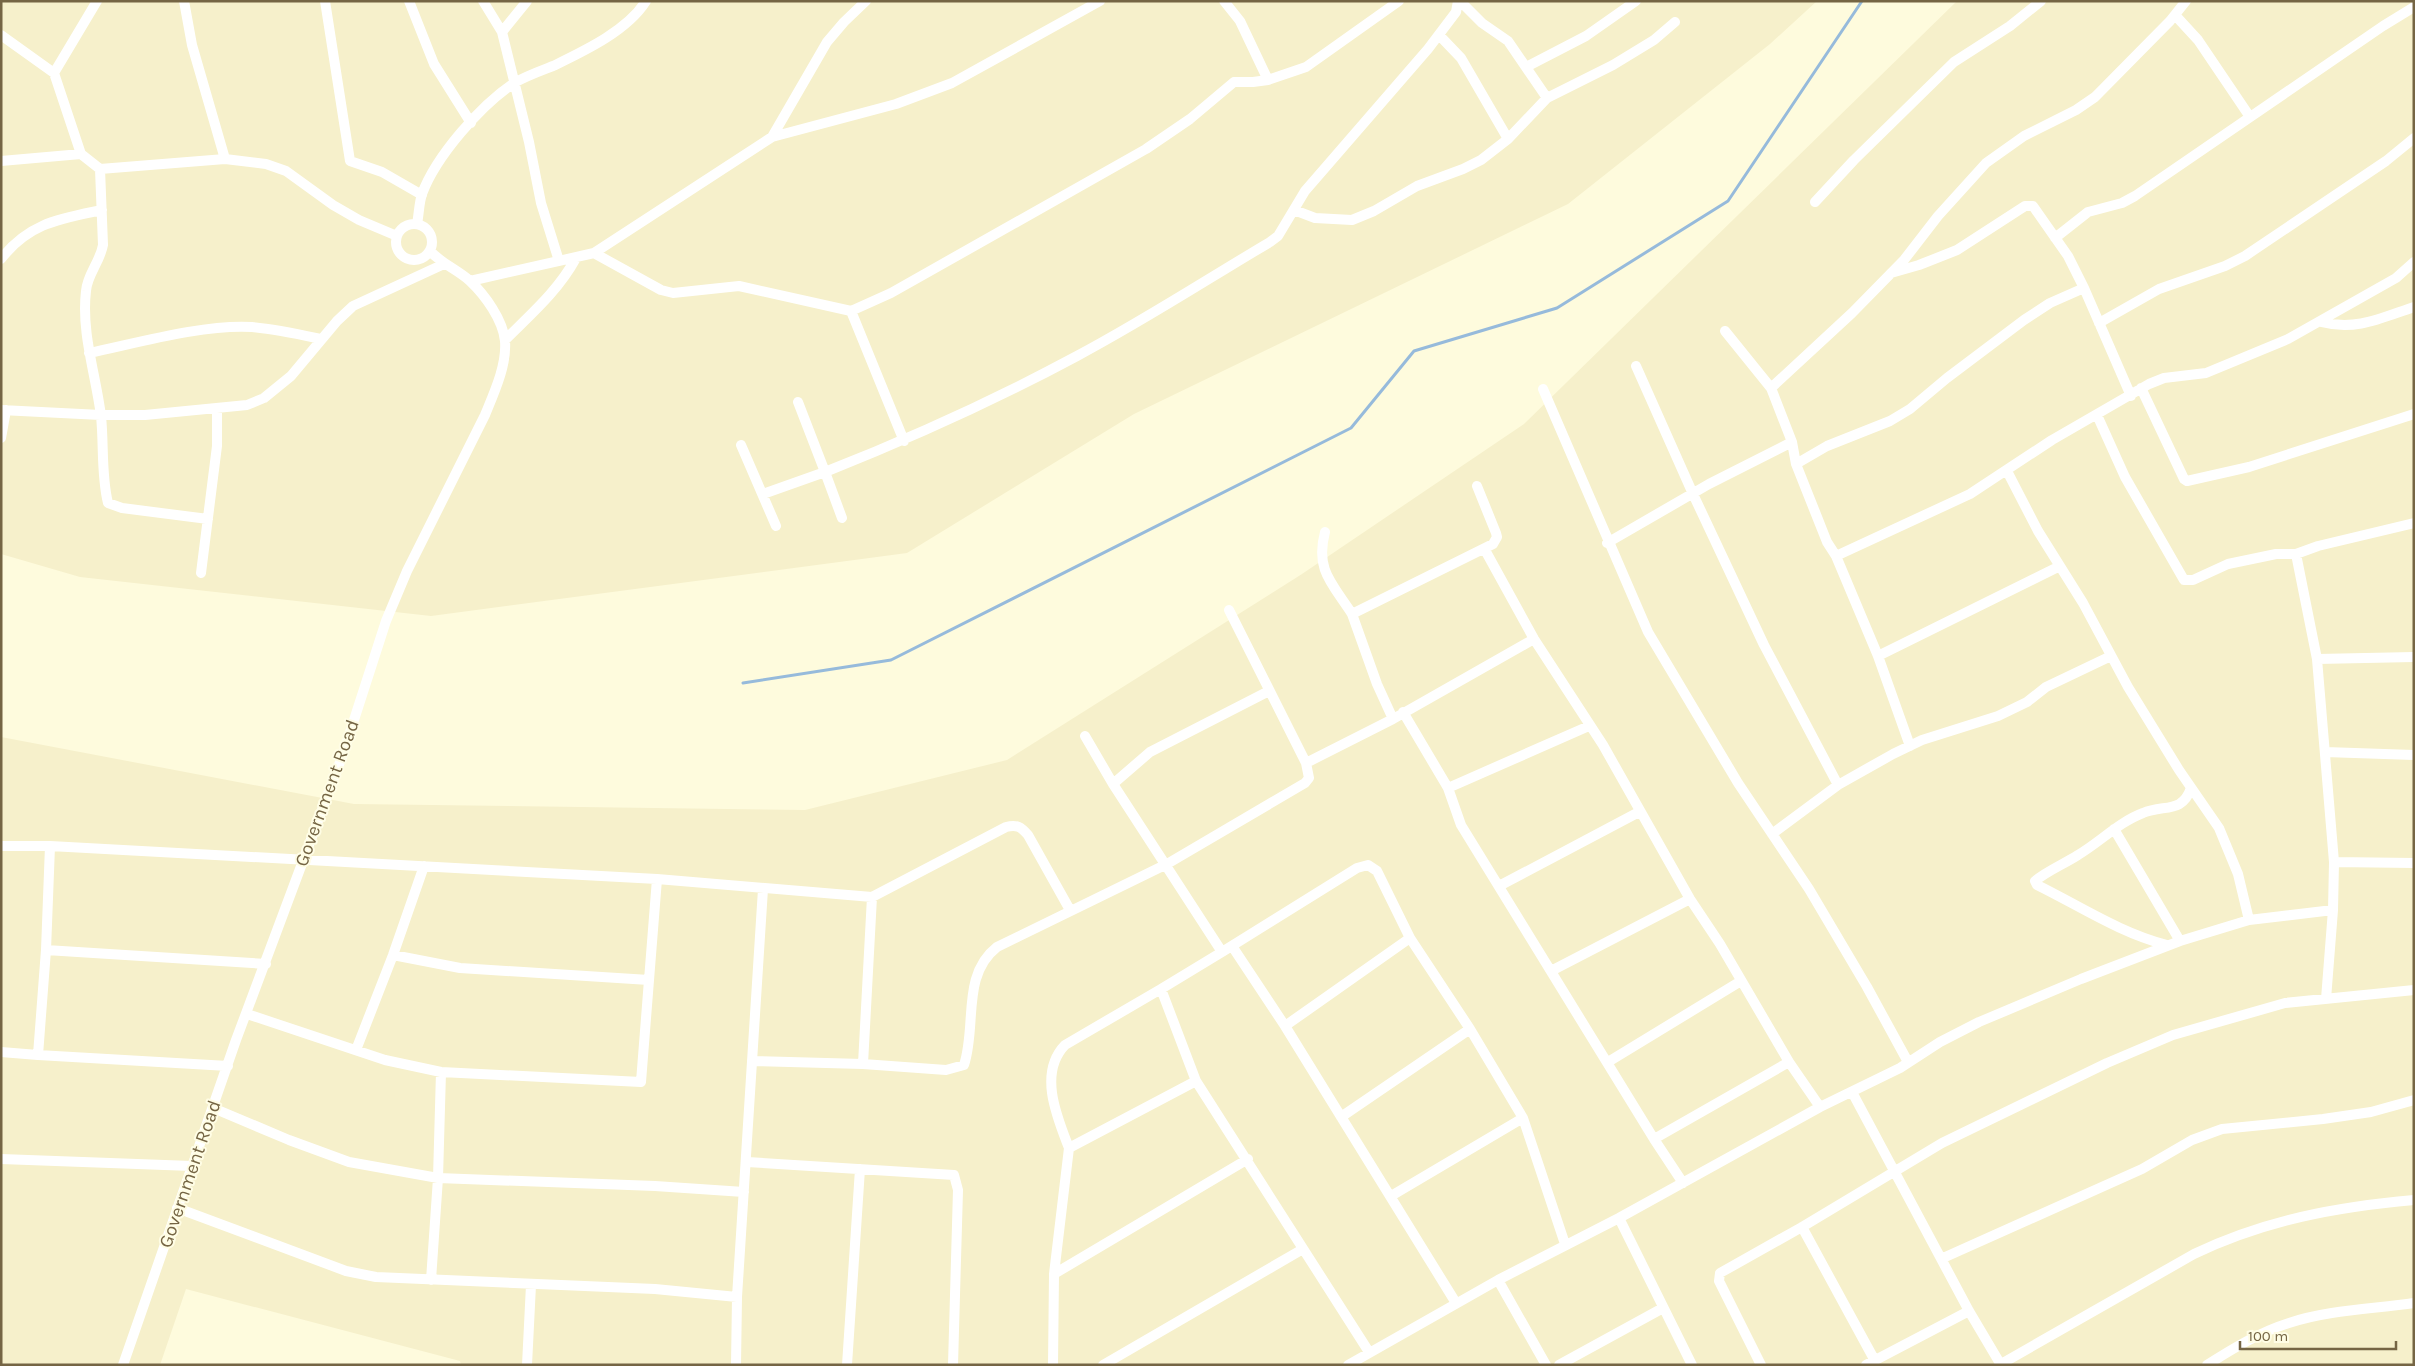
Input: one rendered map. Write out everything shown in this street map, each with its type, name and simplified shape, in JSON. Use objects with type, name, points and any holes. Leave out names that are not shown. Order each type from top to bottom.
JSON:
[{"type":"street","points":[[54,73],[97,1]]},
{"type":"street","points":[[184,1],[192,46],[225,159]]},
{"type":"street","points":[[325,1],[347,152],[350,161],[382,172],[422,195]]},
{"type":"street","points":[[409,1],[434,64],[471,123]]},
{"type":"street","points":[[483,1],[502,32],[541,203],[559,261]]},
{"type":"street","points":[[502,32],[527,1]]},
{"type":"street","points":[[417,224],[422,195],[444,156],[471,123],[515,83],[591,46],[623,24],[646,1]]},
{"type":"street","points":[[772,137],[827,42],[866,1]]},
{"type":"street","points":[[470,281],[594,253],[772,137],[896,104],[952,84],[1100,1]]},
{"type":"street","points":[[1224,1],[1240,21],[1268,80]]},
{"type":"street","points":[[594,253],[661,290],[673,293],[739,286],[851,311],[891,293],[1132,158],[1190,119],[1234,82],[1268,80],[1306,67],[1399,1]]},
{"type":"street","points":[[763,494],[825,472],[966,413],[1079,355],[1278,236],[1310,186],[1384,102],[1439,35],[1456,12],[1459,1],[1482,23],[1508,41],[1547,98]]},
{"type":"street","points":[[1526,67],[1586,36],[1636,1]]},
{"type":"street","points":[[1815,202],[1854,160],[1954,62],[2010,26],[2041,1]]},
{"type":"street","points":[[1772,388],[1891,273],[1986,163],[2024,136],[2076,110],[2095,97],[2176,15],[2186,1]]},
{"type":"street","points":[[2055,238],[2088,212],[2122,203],[2135,196],[2382,26],[2414,7]]},
{"type":"street","points":[[2176,15],[2198,40],[2250,117]]},
{"type":"street","points":[[1294,210],[1315,218],[1352,220],[1416,186],[1463,169],[1481,160],[1508,139],[1547,98],[1654,40],[1674,22]]},
{"type":"street","points":[[1,35],[54,73],[82,154],[100,169],[225,159],[266,164],[286,171],[333,205],[359,220],[397,236]]},
{"type":"street","points":[[1439,35],[1461,58],[1508,139]]},
{"type":"street","points":[[2099,323],[2159,289],[2225,266],[2245,256],[2386,162],[2414,138]]},
{"type":"street","points":[[1,161],[82,154]]},
{"type":"street","points":[[100,169],[102,210],[101,256],[86,289],[89,353],[101,415],[108,503],[122,508],[208,518]]},
{"type":"street","points":[[1891,273],[1918,266],[1957,250],[2028,205],[2033,206],[2068,256],[2084,288],[2130,396]]},
{"type":"street","points":[[1,259],[14,242],[34,229],[54,220],[102,210]]},
{"type":"street","points":[[417,224],[426,227],[431,234],[433,243],[430,251],[420,260],[407,259],[397,250],[397,236],[405,226],[417,224]]},
{"type":"street","points":[[430,251],[444,264],[470,281],[487,301],[497,318],[505,340],[554,292],[564,280],[576,258]]},
{"type":"street","points":[[1836,556],[1947,505],[2007,471],[2052,440],[2141,388],[2164,378],[2183,374],[2199,375],[2218,369],[2288,340],[2396,278],[2414,262]]},
{"type":"street","points":[[1,438],[4,410],[101,415],[145,415],[246,405],[264,398],[291,376],[321,339],[353,306],[444,264]]},
{"type":"street","points":[[1796,464],[1827,446],[1890,421],[1910,409],[1947,378],[2024,320],[2050,303],[2084,288]]},
{"type":"street","points":[[2321,322],[2340,327],[2364,324],[2414,307]]},
{"type":"street","points":[[851,311],[904,440]]},
{"type":"street","points":[[89,353],[172,335],[250,327],[285,331],[321,339]]},
{"type":"street","points":[[1725,331],[1772,388],[1792,442],[1796,464],[1827,542],[1836,556],[1878,656],[1910,746]]},
{"type":"street","name":"Government Road","points":[[123,1365],[228,1066],[343,754],[386,621],[407,571],[485,415],[495,390],[505,340]]},
{"type":"street","points":[[1636,366],[1693,494],[1764,645],[1838,785]]},
{"type":"street","points":[[2141,388],[2184,479],[2187,481],[2249,467],[2414,414]]},
{"type":"street","points":[[1543,389],[1648,632],[1690,706],[1814,897],[1908,1062]]},
{"type":"street","points":[[798,402],[842,518]]},
{"type":"street","points":[[201,573],[217,446],[217,409]]},
{"type":"street","points":[[2097,415],[2125,477],[2184,580],[2193,580],[2228,564],[2276,554],[2296,554],[2318,546],[2414,523]]},
{"type":"street","points":[[1608,543],[1693,494],[1792,442]]},
{"type":"street","points":[[741,445],[776,526]]},
{"type":"street","points":[[2007,471],[2038,530],[2128,687],[2218,828],[2238,874],[2249,920]]},
{"type":"street","points":[[1352,614],[1485,550],[1493,544],[1497,537],[1477,486]]},
{"type":"street","points":[[1325,532],[1321,552],[1324,569],[1352,614],[1377,684],[1393,719]]},
{"type":"street","points":[[1485,550],[1534,639],[1602,745],[1690,899],[1720,944],[1789,1062],[1820,1107]]},
{"type":"street","points":[[2296,554],[2317,659],[2334,862],[2333,910],[2326,998]]},
{"type":"street","points":[[1878,656],[2060,566]]},
{"type":"street","points":[[752,1061],[863,1064],[946,1070],[964,1066],[975,980],[983,961],[997,947],[1167,864],[1305,783],[1309,778],[1306,763],[1228,610]]},
{"type":"street","points":[[1306,763],[1393,719],[1534,639]]},
{"type":"street","points":[[1772,834],[1838,785],[1910,746],[1998,716],[2027,702],[2046,687],[2111,656]]},
{"type":"street","points":[[2317,659],[2414,657]]},
{"type":"street","points":[[1113,784],[1150,752],[1269,691]]},
{"type":"street","points":[[1403,712],[1448,788],[1462,824],[1498,886],[1683,1183]]},
{"type":"street","points":[[1448,788],[1589,726]]},
{"type":"street","points":[[1085,736],[1113,784],[1167,864],[1222,952]]},
{"type":"street","points":[[2325,752],[2414,755]]},
{"type":"street","points":[[2167,945],[2138,938],[2035,883],[2037,879],[2080,854],[2114,829],[2143,812],[2181,804],[2187,800],[2191,788]]},
{"type":"street","points":[[1498,886],[1640,812]]},
{"type":"street","points":[[1,846],[50,846],[658,879],[872,897],[1015,824],[1021,827],[1028,835],[1070,910]]},
{"type":"street","points":[[2114,829],[2180,941]]},
{"type":"street","points":[[38,1054],[46,950],[50,846]]},
{"type":"street","points":[[2334,862],[2414,863]]},
{"type":"street","points":[[1053,1365],[1054,1274],[1069,1148],[1056,1115],[1052,1095],[1051,1072],[1057,1053],[1065,1045],[1232,946],[1357,868],[1368,865],[1377,871],[1410,938],[1470,1028],[1523,1118],[1565,1244]]},
{"type":"street","points":[[356,1050],[424,866]]},
{"type":"street","points":[[247,1014],[409,1066],[441,1072],[641,1082],[658,879]]},
{"type":"street","points":[[736,1365],[737,1296],[763,889]]},
{"type":"street","points":[[863,1064],[872,897]]},
{"type":"street","points":[[1551,971],[1690,899]]},
{"type":"street","points":[[1348,1365],[1498,1280],[1619,1218],[1820,1107],[1908,1062],[1923,1050],[1979,1022],[2167,945],[2249,920],[2333,910]]},
{"type":"street","points":[[1285,1026],[1410,938]]},
{"type":"street","points":[[1232,946],[1285,1026],[1456,1303]]},
{"type":"street","points":[[46,950],[266,964]]},
{"type":"street","points":[[393,954],[460,968],[650,980]]},
{"type":"street","points":[[1608,1062],[1741,980]]},
{"type":"street","points":[[1161,989],[1196,1081],[1248,1159],[1302,1248],[1369,1352]]},
{"type":"street","points":[[1761,1365],[1718,1277],[1720,1273],[1896,1172],[1942,1143],[2107,1063],[2173,1035],[2285,1003],[2414,990]]},
{"type":"street","points":[[1341,1117],[1470,1028]]},
{"type":"street","points":[[1,1052],[228,1066]]},
{"type":"street","points":[[1654,1139],[1789,1062]]},
{"type":"street","points":[[431,1280],[438,1178],[441,1072]]},
{"type":"street","points":[[1069,1148],[1196,1081]]},
{"type":"street","points":[[1852,1092],[1943,1258],[1969,1311],[2001,1364],[2177,1263],[2219,1242],[2251,1230],[2313,1214],[2356,1205],[2414,1200]]},
{"type":"street","points":[[1943,1258],[2142,1169],[2192,1140],[2222,1128],[2361,1113],[2414,1100]]},
{"type":"street","points":[[213,1108],[289,1140],[350,1162],[438,1178],[655,1186],[744,1192]]},
{"type":"street","points":[[1391,1196],[1523,1118]]},
{"type":"street","points":[[1,1159],[192,1166]]},
{"type":"street","points":[[1054,1274],[1248,1159]]},
{"type":"street","points":[[747,1162],[947,1173],[954,1175],[958,1181],[953,1365]]},
{"type":"street","points":[[848,1365],[860,1169]]},
{"type":"street","points":[[177,1208],[346,1271],[376,1277],[655,1289],[737,1296]]},
{"type":"street","points":[[1619,1218],[1692,1365]]},
{"type":"street","points":[[1802,1227],[1870,1362],[1969,1311]]},
{"type":"street","points":[[1103,1365],[1302,1248]]},
{"type":"street","points":[[1498,1280],[1546,1365]]},
{"type":"street","points":[[527,1365],[531,1285]]},
{"type":"street","points":[[2207,1365],[2248,1340],[2289,1323],[2310,1317],[2414,1303]]},
{"type":"street","points":[[1559,1365],[1663,1308]]},
{"type":"shaded area","points":[[1,1],[1817,1],[1770,44],[1568,204],[1134,414],[907,553],[431,616],[80,577],[1,554]]},
{"type":"shaded area","points":[[1957,1],[2414,1],[2414,1365],[461,1365],[460,1361],[186,1289],[160,1365],[1,1365],[1,737],[354,804],[805,810],[1007,760],[1302,574],[1524,424]]},
{"type":"waterway","points":[[743,683],[891,660],[1351,428],[1414,351],[1557,308],[1728,201],[1862,1]]}]
